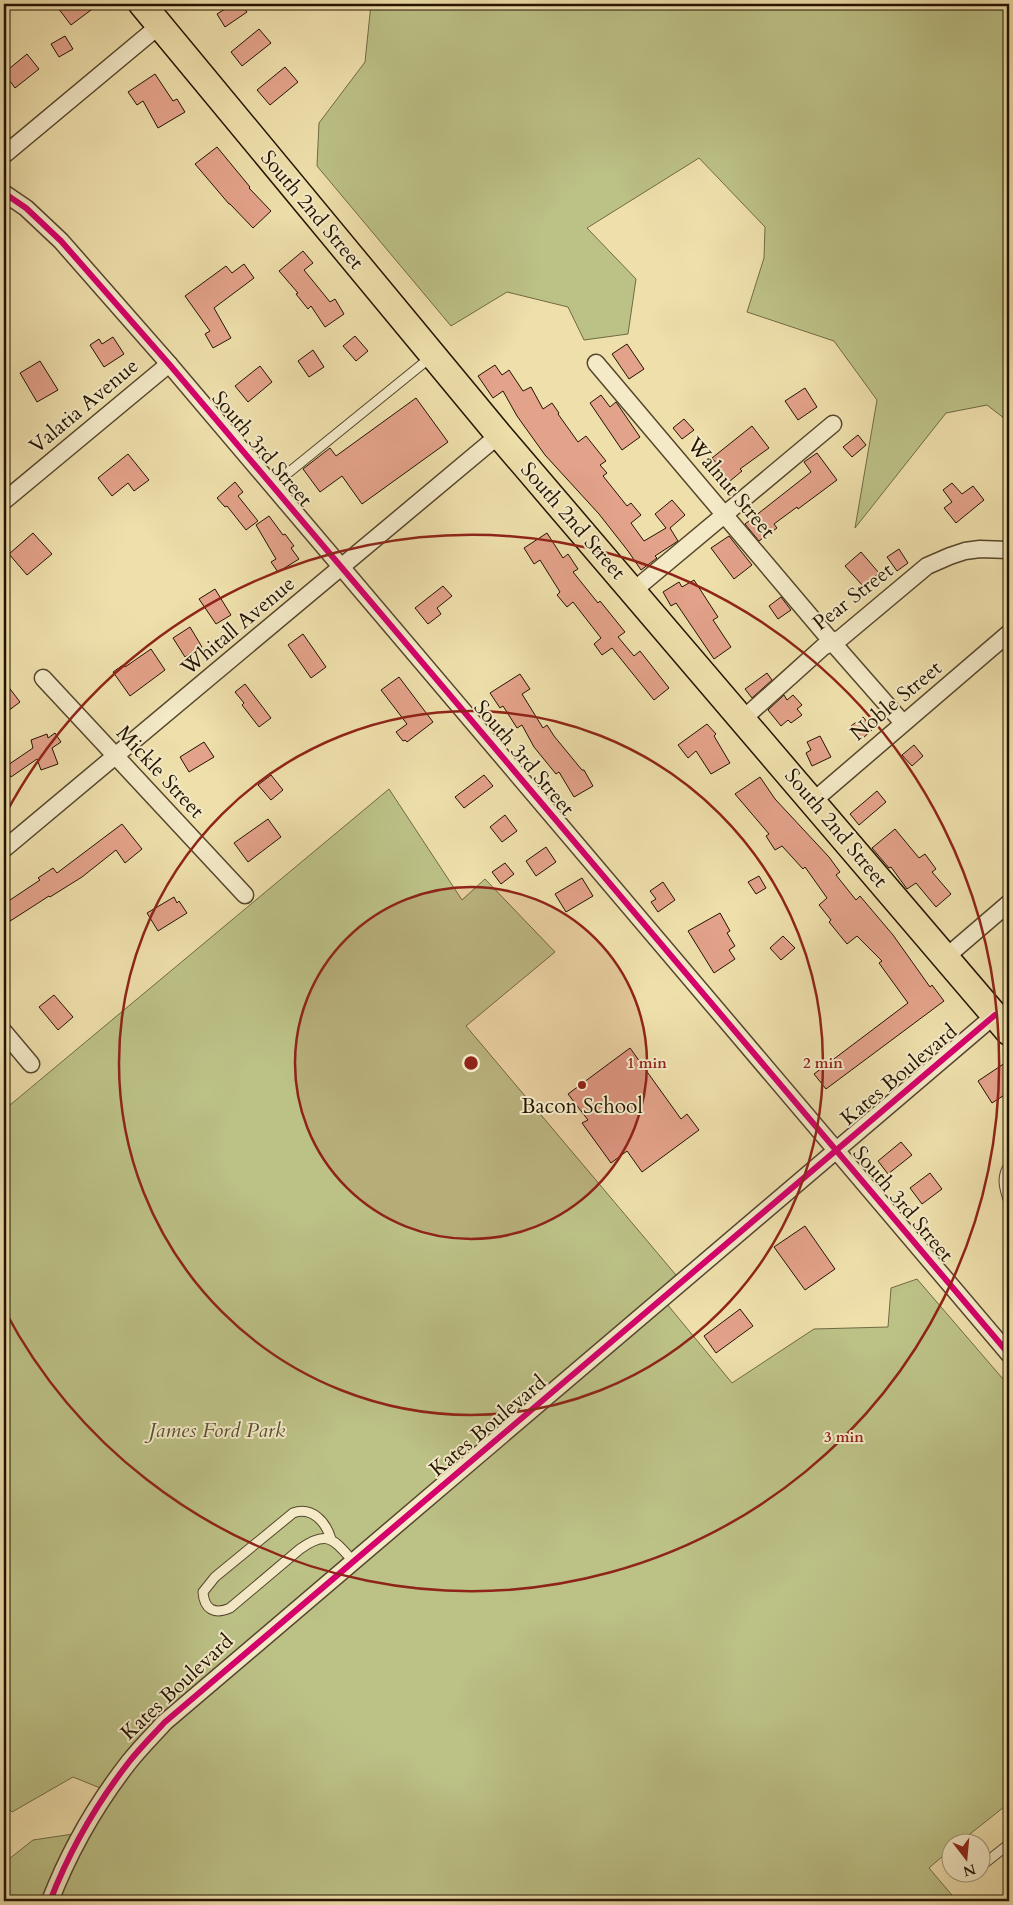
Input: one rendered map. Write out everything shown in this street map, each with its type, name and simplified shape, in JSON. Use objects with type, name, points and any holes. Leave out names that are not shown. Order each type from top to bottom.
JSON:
[{"type":"main road","name":"South 2nd Street","points":[[142,4],[499,435],[1002,1024]]},
{"type":"street","points":[[4,155],[160,25]]},
{"type":"street","name":"South 3rd Street","points":[[4,193],[26,208],[61,241],[169,364],[1009,1354]]},
{"type":"street","name":"Walnut Street","points":[[596,363],[832,642],[903,722]]},
{"type":"street","name":"Valatia Avenue","points":[[4,501],[169,364]]},
{"type":"street","points":[[633,591],[833,424]]},
{"type":"street","name":"Whitall Avenue","points":[[4,849],[499,435]]},
{"type":"street","name":"Pear Street","points":[[743,719],[823,647],[841,638],[927,566],[936,561],[972,550],[1009,550]]},
{"type":"street","name":"Noble Street","points":[[812,802],[1009,633]]},
{"type":"street","name":"Mickle Street","points":[[43,678],[246,895]]},
{"type":"street","points":[[946,957],[1009,903]]},
{"type":"street","name":"Kates Boulevard","points":[[50,1901],[62,1872],[91,1817],[130,1760],[165,1722],[836,1150],[1002,1024]]},
{"type":"street","points":[[4,1032],[31,1064]]},
{"type":"lane","points":[[272,486],[433,355]]},
{"type":"lane","points":[[1009,1165],[1005,1172],[1004,1188],[1009,1202]]},
{"type":"lane","points":[[330,1539],[328,1530],[317,1517],[300,1510],[293,1513],[215,1577],[203,1592],[208,1607],[214,1611],[230,1608],[308,1544],[325,1538],[336,1542],[353,1561]]},
{"type":"lane","points":[[990,1859],[1009,1844]]},
{"type":"green space","points":[[371,4],[1009,4],[1009,422],[987,405],[946,413],[855,528],[877,400],[834,341],[747,312],[764,258],[765,227],[699,158],[587,228],[636,279],[628,334],[584,340],[568,307],[507,292],[451,326],[317,166],[319,123],[365,62]]},
{"type":"green space","name":"James Ford Park","points":[[389,789],[462,900],[485,879],[555,952],[466,1026],[681,1281],[662,1298],[732,1383],[814,1329],[888,1327],[891,1288],[917,1279],[1009,1386],[1009,1803],[973,1832],[940,1832],[940,1859],[929,1868],[957,1901],[4,1901],[4,1863],[33,1840],[80,1833],[105,1790],[73,1777],[12,1812],[4,1804],[4,1110]]},
{"type":"building","points":[[55,4],[99,4],[71,25]]},
{"type":"building","points":[[233,4],[241,4],[247,12],[225,27],[217,14]]},
{"type":"building","points":[[259,29],[271,43],[242,66],[231,52]]},
{"type":"building","points":[[65,36],[73,49],[59,57],[51,44]]},
{"type":"building","points":[[27,54],[39,69],[15,88],[4,73]]},
{"type":"building","points":[[285,67],[298,82],[270,105],[257,90]]},
{"type":"building","points":[[155,74],[173,101],[177,99],[185,112],[158,128],[143,101],[137,105],[128,92]]},
{"type":"building","points":[[217,147],[249,188],[271,211],[253,228],[229,204],[195,164]]},
{"type":"building","points":[[303,251],[313,263],[304,270],[330,302],[335,299],[344,314],[325,327],[311,306],[308,309],[296,294],[298,293],[279,271]]},
{"type":"building","points":[[244,264],[254,278],[214,308],[231,338],[213,348],[205,334],[210,331],[185,296],[226,266],[232,273]]},
{"type":"building","points":[[355,336],[368,351],[356,361],[343,346]]},
{"type":"building","points":[[113,337],[124,354],[104,367],[90,345],[99,339],[102,344]]},
{"type":"building","points":[[627,344],[644,369],[629,379],[612,354]]},
{"type":"building","points":[[313,350],[324,367],[309,377],[298,361]]},
{"type":"building","points":[[40,361],[58,390],[37,402],[20,373]]},
{"type":"building","points":[[495,365],[502,375],[509,370],[523,391],[531,387],[543,409],[552,403],[578,442],[586,436],[606,461],[600,465],[607,473],[603,476],[627,506],[631,503],[641,515],[631,523],[644,541],[666,528],[655,514],[672,500],[685,515],[670,528],[678,541],[655,556],[657,558],[641,570],[599,514],[545,455],[517,416],[503,391],[493,398],[478,376]]},
{"type":"building","points":[[260,366],[272,382],[248,402],[235,386]]},
{"type":"building","points":[[805,388],[817,407],[798,420],[785,401]]},
{"type":"building","points":[[601,395],[610,407],[616,402],[640,437],[622,450],[590,403]]},
{"type":"building","points":[[416,398],[448,442],[362,504],[342,476],[320,492],[303,469],[330,448],[336,456]]},
{"type":"building","points":[[684,419],[694,430],[682,439],[673,428]]},
{"type":"building","points":[[752,426],[769,448],[740,469],[742,471],[724,486],[710,470],[717,464],[712,458]]},
{"type":"building","points":[[858,435],[866,445],[852,457],[843,447]]},
{"type":"building","points":[[817,453],[837,480],[774,524],[777,528],[759,541],[745,524],[811,472],[804,462]]},
{"type":"building","points":[[128,454],[149,480],[134,491],[128,483],[112,496],[98,478]]},
{"type":"building","points":[[235,482],[243,492],[238,496],[258,521],[246,530],[227,506],[225,507],[217,498]]},
{"type":"building","points":[[952,483],[962,494],[973,486],[984,500],[956,523],[944,508],[952,502],[943,490]]},
{"type":"building","points":[[269,516],[294,546],[291,548],[299,559],[278,572],[271,562],[276,559],[256,525]]},
{"type":"building","points":[[33,533],[52,554],[27,575],[9,554]]},
{"type":"building","points":[[547,533],[563,558],[568,554],[578,569],[573,572],[625,632],[618,637],[634,656],[640,651],[669,688],[654,700],[612,648],[602,655],[594,644],[601,638],[573,602],[567,607],[557,595],[560,592],[540,560],[534,564],[524,548]]},
{"type":"building","points":[[729,536],[752,565],[734,579],[711,548]]},
{"type":"building","points":[[899,549],[908,563],[897,571],[887,557]]},
{"type":"building","points":[[861,552],[879,573],[863,586],[845,566]]},
{"type":"building","points":[[694,580],[718,617],[713,620],[731,647],[714,659],[676,603],[671,606],[663,592],[679,582],[682,587]]},
{"type":"building","points":[[443,586],[452,596],[437,608],[441,614],[428,624],[415,608]]},
{"type":"building","points":[[215,589],[231,615],[216,624],[199,599]]},
{"type":"building","points":[[781,597],[791,610],[778,619],[769,606]]},
{"type":"building","points":[[190,627],[202,647],[185,657],[173,638]]},
{"type":"building","points":[[303,634],[326,667],[311,678],[288,645]]},
{"type":"building","points":[[151,649],[165,670],[130,696],[113,672],[123,665],[125,667]]},
{"type":"building","points":[[767,673],[772,680],[752,698],[745,689]]},
{"type":"building","points":[[520,674],[530,689],[522,694],[543,728],[547,725],[554,736],[584,770],[593,786],[574,797],[559,772],[556,774],[534,747],[522,725],[517,728],[503,706],[500,708],[490,693]]},
{"type":"building","points":[[399,677],[433,722],[407,742],[403,741],[396,732],[407,724],[381,690]]},
{"type":"building","points":[[4,681],[20,702],[4,714]]},
{"type":"building","points":[[245,684],[271,718],[259,727],[242,705],[244,703],[235,692]]},
{"type":"building","points":[[784,695],[787,700],[793,695],[802,705],[797,709],[802,715],[791,723],[788,720],[781,726],[768,710]]},
{"type":"building","points":[[863,717],[873,729],[862,739],[851,726]]},
{"type":"building","points":[[707,724],[716,734],[714,736],[730,763],[711,774],[696,751],[688,758],[678,745]]},
{"type":"building","points":[[55,733],[61,742],[52,748],[58,764],[41,770],[37,759],[11,777],[5,767],[33,748],[31,740],[47,734],[48,738]]},
{"type":"building","points":[[820,736],[831,757],[812,766],[806,753],[811,750],[807,742]]},
{"type":"building","points":[[204,742],[214,757],[189,772],[180,757]]},
{"type":"building","points":[[914,745],[923,756],[912,766],[902,755]]},
{"type":"building","points":[[271,775],[283,790],[271,800],[258,785]]},
{"type":"building","points":[[484,775],[493,786],[464,808],[455,797]]},
{"type":"building","points":[[760,777],[775,799],[829,857],[840,872],[836,875],[856,900],[860,896],[893,935],[930,987],[932,985],[944,1001],[826,1089],[814,1074],[908,1003],[879,963],[882,961],[857,936],[847,944],[829,922],[831,920],[819,905],[827,898],[805,867],[803,869],[782,846],[775,850],[766,836],[769,834],[735,794]]},
{"type":"building","points":[[877,791],[886,802],[859,825],[850,814]]},
{"type":"building","points":[[505,815],[517,831],[502,842],[490,827]]},
{"type":"building","points":[[268,819],[281,837],[248,862],[234,843]]},
{"type":"building","points":[[122,824],[142,849],[125,863],[116,850],[82,877],[4,925],[4,904],[40,880],[38,878],[53,868],[57,873]]},
{"type":"building","points":[[895,829],[919,858],[925,854],[936,869],[932,872],[951,894],[936,907],[916,883],[907,889],[891,867],[889,868],[872,848]]},
{"type":"building","points":[[546,847],[556,862],[536,876],[526,861]]},
{"type":"building","points":[[505,863],[514,874],[501,884],[492,872]]},
{"type":"building","points":[[759,876],[766,888],[756,894],[748,882]]},
{"type":"building","points":[[582,878],[593,896],[566,912],[555,894]]},
{"type":"building","points":[[663,882],[675,900],[658,912],[651,902],[656,899],[650,891]]},
{"type":"building","points":[[174,897],[187,913],[158,931],[147,913]]},
{"type":"building","points":[[720,913],[730,931],[727,933],[735,946],[729,950],[735,959],[714,973],[688,931]]},
{"type":"building","points":[[783,936],[795,948],[781,960],[770,948]]},
{"type":"building","points":[[54,995],[73,1017],[58,1030],[39,1007]]},
{"type":"building","points":[[630,1048],[681,1119],[687,1114],[699,1130],[642,1172],[627,1151],[611,1163],[582,1123],[588,1120],[568,1094]]},
{"type":"building","points":[[1005,1063],[1009,1069],[1009,1092],[992,1103],[978,1081]]},
{"type":"building","points":[[901,1142],[912,1155],[888,1174],[878,1161]]},
{"type":"building","points":[[930,1173],[942,1189],[922,1204],[910,1188]]},
{"type":"building","points":[[805,1226],[835,1269],[805,1290],[774,1247]]},
{"type":"building","points":[[740,1309],[753,1326],[716,1353],[704,1336]]},
{"type":"cycle path","points":[[4,193],[26,208],[61,241],[169,364],[1009,1354]]},
{"type":"cycle path","points":[[50,1901],[75,1846],[106,1794],[133,1757],[165,1722],[995,1015]]},
{"type":"place","name":"Bacon School","points":[[582,1085]]}]
